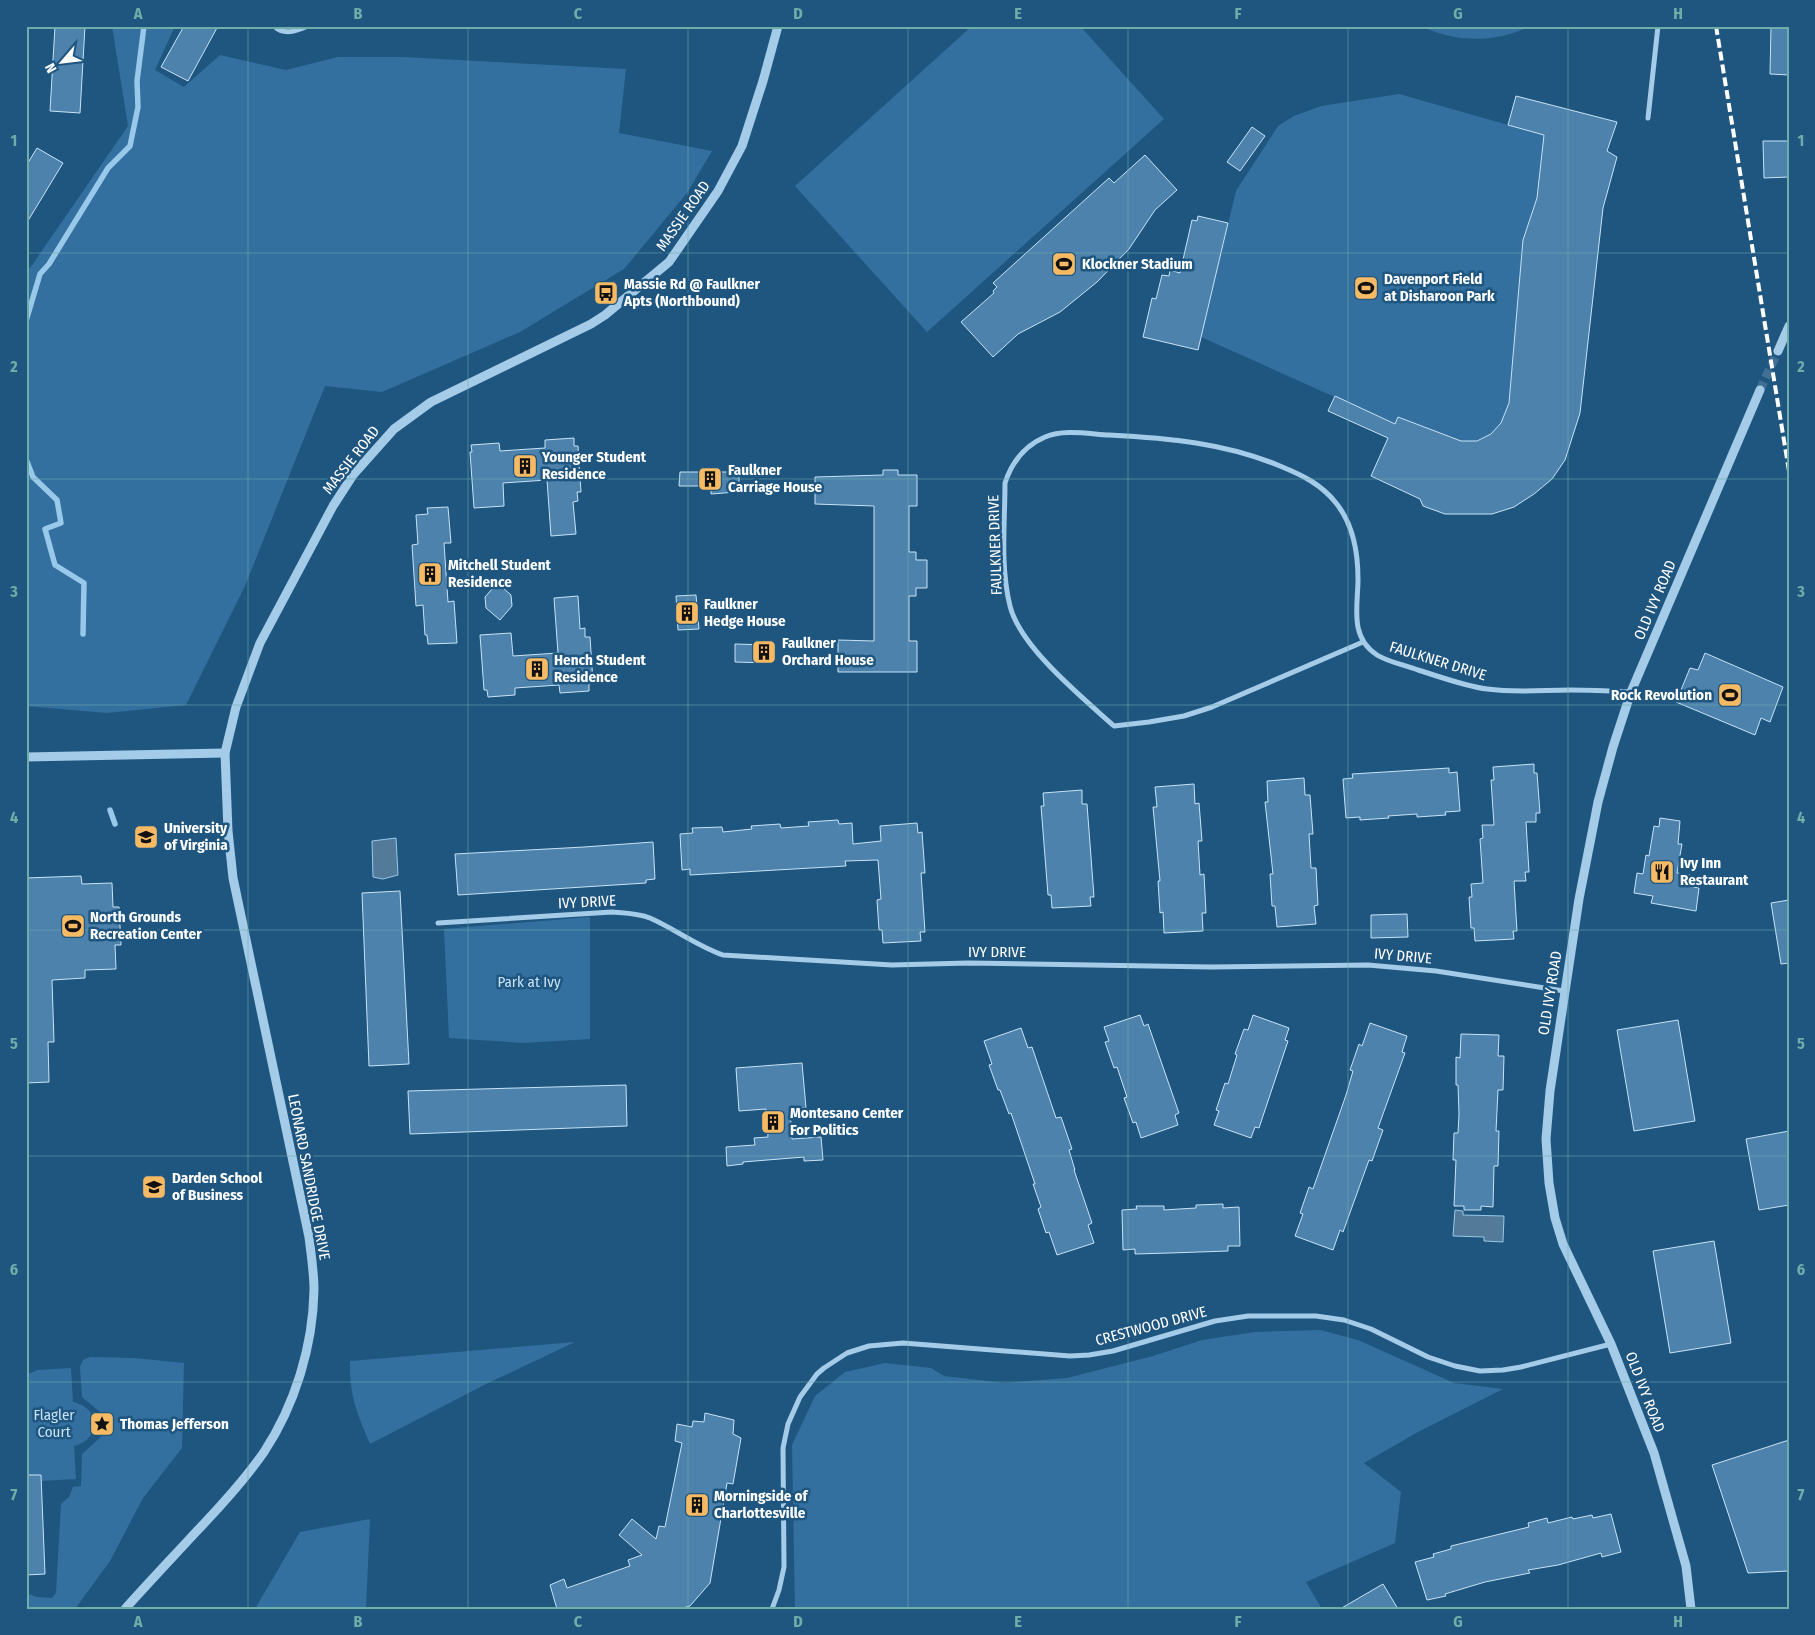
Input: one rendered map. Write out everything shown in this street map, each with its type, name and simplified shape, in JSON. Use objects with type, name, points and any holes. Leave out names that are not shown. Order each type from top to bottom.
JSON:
[{"type":"street","points":[[274,26],[280,31],[292,32],[308,26]]},
{"type":"street","name":"MASSIE ROAD","points":[[225,753],[236,707],[260,643],[333,506],[353,475],[394,428],[431,402],[591,324],[632,294],[669,262],[718,191],[742,146],[764,81],[778,26]]},
{"type":"street","points":[[1648,118],[1658,26]]},
{"type":"street","points":[[1778,350],[1789,326]]},
{"type":"street","name":"OLD IVY ROAD","points":[[1691,1609],[1686,1566],[1654,1453],[1611,1344],[1563,1244],[1555,1218],[1548,1183],[1546,1139],[1550,1092],[1564,990],[1579,899],[1598,802],[1613,747],[1631,692],[1760,390]]},
{"type":"street","name":"FAULKNER DRIVE","points":[[1363,642],[1212,707],[1184,716],[1114,726],[1072,688],[1028,641],[1017,624],[1010,606],[1005,566],[1005,483],[1009,471],[1018,457],[1030,445],[1047,436],[1063,433],[1156,437],[1190,441],[1222,447],[1264,460],[1306,477],[1323,489],[1337,504],[1350,527],[1354,540],[1358,577],[1356,617],[1358,631],[1363,642],[1378,656],[1453,681],[1486,689],[1519,692],[1572,690],[1631,692]]},
{"type":"street","points":[[26,757],[225,753]]},
{"type":"street","name":"LEONARD SANDRIDGE DRIVE","points":[[125,1609],[228,1497],[264,1452],[284,1416],[298,1381],[310,1331],[314,1290],[309,1237],[233,878],[228,831],[225,753]]},
{"type":"street","name":"IVY DRIVE","points":[[438,923],[612,912],[632,913],[650,918],[705,949],[723,955],[892,965],[968,963],[1368,966],[1436,971],[1564,990]]},
{"type":"street","name":"CRESTWOOD DRIVE","points":[[772,1609],[779,1590],[784,1567],[782,1468],[783,1448],[788,1424],[800,1397],[817,1374],[848,1354],[869,1346],[903,1343],[1070,1356],[1089,1355],[1113,1351],[1215,1321],[1248,1316],[1316,1316],[1344,1320],[1371,1329],[1428,1357],[1480,1371],[1521,1367],[1611,1344]]},
{"type":"green space","points":[[112,26],[175,26],[155,70],[184,87],[220,55],[286,70],[338,57],[403,57],[626,69],[619,133],[712,151],[687,193],[624,269],[520,332],[382,392],[325,386],[245,586],[186,705],[107,713],[26,706],[26,267],[30,268],[128,126]]},
{"type":"green space","points":[[972,26],[1080,26],[1164,119],[927,332],[795,186]]},
{"type":"green space","points":[[1421,26],[1530,26],[1503,36],[1475,39],[1448,36]]},
{"type":"green space","name":"Davenport Field at Disharoon Park","points":[[1399,94],[1544,135],[1537,198],[1523,240],[1509,403],[1501,423],[1491,434],[1477,441],[1461,441],[1398,417],[1395,424],[1201,337],[1236,191],[1278,126],[1294,116],[1321,106]]},
{"type":"green space","name":"Park at Ivy","points":[[590,917],[590,1039],[523,1043],[449,1038],[444,929]]},
{"type":"green space","points":[[1320,1330],[1358,1340],[1454,1383],[1503,1389],[1418,1432],[1364,1463],[1401,1492],[1395,1543],[1306,1582],[1322,1609],[795,1609],[792,1445],[815,1396],[845,1372],[885,1363],[931,1368],[944,1376],[1004,1383],[1067,1378],[1153,1356],[1202,1340],[1255,1332]]},
{"type":"green space","points":[[575,1342],[484,1385],[370,1444],[352,1394],[350,1361]]},
{"type":"green space","points":[[90,1357],[134,1358],[184,1363],[182,1448],[143,1498],[110,1561],[75,1609],[26,1609],[26,1593],[37,1597],[52,1598],[56,1593],[61,1504],[69,1497],[73,1487],[81,1486],[82,1454],[104,1434],[104,1415],[82,1397],[80,1367],[83,1360]]},
{"type":"green space","name":"Flagler Court","points":[[71,1368],[73,1402],[89,1410],[94,1424],[90,1437],[74,1446],[76,1479],[41,1481],[26,1476],[26,1375],[37,1370]]},
{"type":"green space","points":[[370,1519],[366,1609],[255,1609],[300,1532]]},
{"type":"shaded area","points":[[396,838],[398,875],[383,879],[373,877],[372,841]]},
{"type":"shaded area","points":[[1455,1210],[1463,1211],[1463,1215],[1504,1216],[1503,1242],[1484,1241],[1484,1237],[1453,1236]]},
{"type":"building","points":[[55,26],[85,26],[80,113],[50,111]]},
{"type":"building","points":[[184,26],[218,26],[188,81],[161,67]]},
{"type":"building","points":[[1771,26],[1789,26],[1789,75],[1770,74]]},
{"type":"building","name":"Davenport Field at Disharoon Park","points":[[1516,96],[1617,122],[1607,151],[1617,157],[1603,208],[1580,413],[1565,460],[1552,479],[1534,494],[1514,507],[1492,514],[1445,514],[1423,506],[1420,499],[1371,476],[1388,438],[1328,411],[1335,396],[1395,424],[1398,417],[1461,441],[1477,441],[1491,434],[1501,423],[1509,403],[1523,240],[1537,198],[1544,135],[1508,125]]},
{"type":"building","points":[[1252,127],[1265,136],[1240,171],[1227,162]]},
{"type":"building","points":[[1763,141],[1789,141],[1789,177],[1764,178]]},
{"type":"building","points":[[37,148],[63,163],[26,224],[26,166]]},
{"type":"building","name":"Klockner Stadium","points":[[1145,155],[1177,190],[1155,210],[1129,249],[1097,282],[1060,312],[1018,334],[993,357],[961,322],[994,293],[993,291],[997,287],[993,283],[1109,178],[1114,183]]},
{"type":"building","points":[[1198,216],[1228,223],[1198,350],[1143,337],[1152,298],[1156,299],[1162,275],[1169,276],[1170,270],[1180,273],[1192,220],[1197,221]]},
{"type":"building","name":"Younger Student Residence","points":[[574,438],[574,446],[578,446],[581,492],[577,492],[578,501],[573,502],[576,534],[551,536],[547,480],[503,483],[504,506],[474,508],[471,445],[499,443],[500,451],[545,448],[545,440]]},
{"type":"building","points":[[883,470],[898,470],[898,475],[917,475],[917,506],[909,506],[909,552],[916,552],[916,560],[927,560],[927,588],[916,588],[916,596],[909,596],[909,641],[917,641],[917,672],[838,672],[838,640],[874,641],[874,506],[815,504],[815,477],[883,475]]},
{"type":"building","name":"Faulkner Carriage House","points":[[680,472],[739,472],[739,486],[736,486],[736,492],[711,494],[711,486],[679,486]]},
{"type":"building","name":"Mitchell Student Residence","points":[[448,507],[451,543],[444,543],[448,602],[454,601],[457,643],[428,644],[427,635],[425,635],[423,605],[416,606],[412,545],[418,544],[416,515],[428,514],[427,508]]},
{"type":"building","points":[[503,588],[511,595],[512,606],[500,620],[486,608],[485,597],[492,589]]},
{"type":"building","name":"Faulkner Hedge House","points":[[696,595],[699,629],[678,630],[676,596]]},
{"type":"building","name":"Hench Student Residence","points":[[578,596],[580,629],[585,628],[585,637],[590,637],[593,682],[589,682],[589,691],[560,693],[559,685],[515,688],[515,695],[488,697],[487,690],[484,690],[480,635],[511,633],[513,656],[558,653],[554,598]]},
{"type":"building","name":"Faulkner Orchard House","points":[[735,644],[769,645],[769,663],[735,662]]},
{"type":"building","name":"Rock Revolution","points":[[1705,653],[1783,687],[1770,722],[1761,718],[1755,735],[1676,702],[1690,668],[1698,670]]},
{"type":"building","points":[[1534,764],[1534,773],[1537,773],[1540,813],[1536,813],[1536,822],[1526,822],[1529,872],[1525,872],[1526,881],[1514,881],[1517,931],[1513,931],[1514,939],[1475,941],[1474,928],[1471,928],[1469,897],[1472,897],[1471,884],[1483,883],[1480,839],[1483,838],[1482,825],[1494,825],[1491,780],[1494,780],[1493,767]]},
{"type":"building","points":[[1449,768],[1449,773],[1457,772],[1460,811],[1445,812],[1446,815],[1417,817],[1417,814],[1360,820],[1360,817],[1346,818],[1343,779],[1353,778],[1352,774]]},
{"type":"building","points":[[1304,778],[1305,795],[1310,795],[1313,834],[1309,834],[1311,868],[1316,868],[1318,905],[1314,906],[1316,924],[1277,927],[1275,906],[1272,906],[1270,874],[1273,874],[1265,802],[1268,802],[1267,781]]},
{"type":"building","points":[[1194,784],[1195,804],[1199,803],[1202,841],[1198,841],[1200,875],[1204,874],[1206,913],[1202,913],[1203,931],[1164,933],[1163,912],[1160,913],[1158,881],[1160,881],[1153,807],[1157,807],[1155,787]]},
{"type":"building","points":[[1082,790],[1082,804],[1087,804],[1094,897],[1090,897],[1091,906],[1052,908],[1051,895],[1048,895],[1041,806],[1044,806],[1043,793]]},
{"type":"building","points":[[1660,818],[1680,821],[1678,844],[1682,844],[1677,873],[1690,875],[1688,886],[1699,888],[1696,911],[1651,903],[1653,896],[1634,893],[1637,873],[1643,874],[1646,855],[1649,856],[1654,826],[1659,827]]},
{"type":"building","points":[[838,820],[839,824],[852,823],[853,844],[881,841],[880,826],[917,823],[918,833],[922,832],[925,873],[921,873],[925,932],[920,932],[921,941],[883,943],[882,930],[879,930],[877,900],[881,899],[878,860],[845,861],[846,866],[690,875],[690,869],[682,870],[680,834],[693,833],[692,828],[722,827],[723,832],[752,829],[751,826],[780,824],[781,828],[809,826],[808,822]]},
{"type":"building","points":[[653,842],[655,879],[646,880],[646,883],[458,895],[455,854]]},
{"type":"building","name":"North Grounds Recreation Center","points":[[81,876],[82,884],[112,883],[113,907],[119,907],[121,945],[115,945],[116,969],[85,970],[85,978],[52,980],[54,1042],[48,1042],[49,1082],[26,1083],[26,878]]},
{"type":"building","points":[[400,891],[409,1064],[369,1066],[362,893]]},
{"type":"building","points":[[1789,900],[1789,963],[1781,964],[1771,903]]},
{"type":"building","points":[[1407,914],[1408,937],[1371,938],[1371,915]]},
{"type":"building","points":[[1140,1015],[1144,1026],[1148,1024],[1179,1113],[1175,1115],[1178,1125],[1141,1138],[1136,1122],[1133,1123],[1124,1098],[1127,1097],[1117,1067],[1114,1068],[1105,1042],[1109,1041],[1104,1027]]},
{"type":"building","points":[[1253,1015],[1289,1028],[1285,1040],[1288,1041],[1259,1128],[1255,1127],[1251,1138],[1214,1125],[1219,1111],[1216,1110],[1225,1083],[1228,1084],[1237,1055],[1235,1054],[1244,1029],[1248,1030]]},
{"type":"building","points":[[1678,1020],[1695,1121],[1634,1131],[1617,1030]]},
{"type":"building","points":[[1370,1023],[1407,1036],[1402,1052],[1405,1053],[1378,1128],[1383,1130],[1372,1161],[1369,1160],[1343,1232],[1340,1230],[1333,1250],[1295,1236],[1303,1214],[1300,1213],[1309,1187],[1313,1189],[1346,1095],[1353,1071],[1350,1070],[1359,1044],[1362,1046]]},
{"type":"building","points":[[1021,1028],[1028,1048],[1032,1047],[1056,1118],[1061,1117],[1072,1149],[1069,1150],[1074,1170],[1092,1223],[1088,1225],[1094,1243],[1057,1255],[1049,1232],[1046,1233],[1038,1209],[1041,1207],[1033,1184],[1035,1184],[1011,1113],[1009,1114],[989,1065],[992,1064],[984,1041]]},
{"type":"building","points":[[1461,1034],[1499,1035],[1498,1056],[1504,1056],[1503,1090],[1498,1090],[1496,1131],[1499,1131],[1498,1166],[1494,1166],[1493,1207],[1481,1206],[1481,1210],[1464,1210],[1464,1206],[1454,1206],[1456,1160],[1453,1160],[1454,1133],[1458,1133],[1459,1114],[1456,1057],[1460,1058]]},
{"type":"building","name":"Montesano Center For Politics","points":[[802,1063],[806,1108],[790,1109],[792,1139],[821,1137],[823,1160],[804,1161],[804,1157],[743,1162],[743,1164],[727,1166],[726,1147],[755,1145],[754,1138],[768,1137],[766,1109],[739,1111],[736,1068]]},
{"type":"building","points":[[626,1085],[627,1126],[410,1134],[408,1091]]},
{"type":"building","points":[[1789,1131],[1789,1205],[1759,1210],[1746,1139]]},
{"type":"building","points":[[1223,1204],[1223,1208],[1239,1207],[1240,1246],[1228,1246],[1228,1251],[1170,1253],[1135,1254],[1135,1249],[1123,1250],[1122,1210],[1137,1209],[1136,1206],[1164,1206],[1164,1210],[1196,1208],[1196,1205]]},
{"type":"building","points":[[1714,1241],[1731,1343],[1670,1353],[1653,1251]]},
{"type":"building","name":"Morningside of Charlottesville","points":[[705,1413],[734,1420],[733,1434],[741,1438],[733,1484],[727,1483],[710,1583],[690,1606],[679,1609],[557,1609],[550,1585],[564,1579],[567,1588],[630,1566],[628,1560],[642,1555],[619,1535],[632,1519],[656,1539],[659,1526],[665,1527],[682,1443],[675,1441],[677,1424],[692,1427],[693,1421],[704,1422]]},
{"type":"building","points":[[1789,1440],[1789,1571],[1748,1573],[1712,1465]]},
{"type":"building","points":[[26,1475],[41,1475],[45,1574],[26,1575]]},
{"type":"building","points":[[1611,1514],[1621,1552],[1602,1557],[1601,1553],[1558,1565],[1528,1570],[1530,1573],[1485,1582],[1445,1594],[1446,1596],[1427,1600],[1415,1562],[1434,1557],[1433,1554],[1451,1549],[1451,1546],[1529,1527],[1528,1523],[1547,1518],[1548,1523],[1572,1517],[1573,1519],[1592,1515],[1593,1518]]},
{"type":"building","points":[[1383,1584],[1398,1609],[1340,1609]]},
{"type":"waterway","points":[[26,321],[40,274],[49,264],[108,168],[130,146],[138,107],[137,81],[144,26]]},
{"type":"waterway","points":[[26,459],[33,477],[57,500],[61,523],[45,529],[55,565],[84,583],[83,634]]},
{"type":"waterway","points":[[110,810],[115,824]]},
{"type":"tunnel","points":[[1760,390],[1778,351]]},
{"type":"railway","points":[[1716,26],[1789,471]]},
{"type":"place","name":"Klockner Stadium","points":[[1064,264]]},
{"type":"place","name":"Davenport Field at Disharoon Park","points":[[1366,288]]},
{"type":"place","name":"Massie Rd @ Faulkner Apts (Northbound)","points":[[606,293]]},
{"type":"place","name":"Younger Student Residence","points":[[525,466]]},
{"type":"place","name":"Faulkner Carriage House","points":[[710,479]]},
{"type":"place","name":"Mitchell Student Residence","points":[[430,574]]},
{"type":"place","name":"Faulkner Hedge House","points":[[687,613]]},
{"type":"place","name":"Faulkner Orchard House","points":[[764,652]]},
{"type":"place","name":"Hench Student Residence","points":[[537,669]]},
{"type":"place","name":"Rock Revolution","points":[[1730,695]]},
{"type":"place","name":"University of Virginia","points":[[146,837]]},
{"type":"place","name":"Ivy Inn Restaurant","points":[[1662,872]]},
{"type":"place","name":"North Grounds Recreation Center","points":[[73,926]]},
{"type":"place","name":"Montesano Center For Politics","points":[[773,1122]]},
{"type":"place","name":"Darden School of Business","points":[[154,1187]]},
{"type":"place","name":"Thomas Jefferson","points":[[102,1424]]},
{"type":"place","name":"Morningside of Charlottesville","points":[[697,1505]]}]
